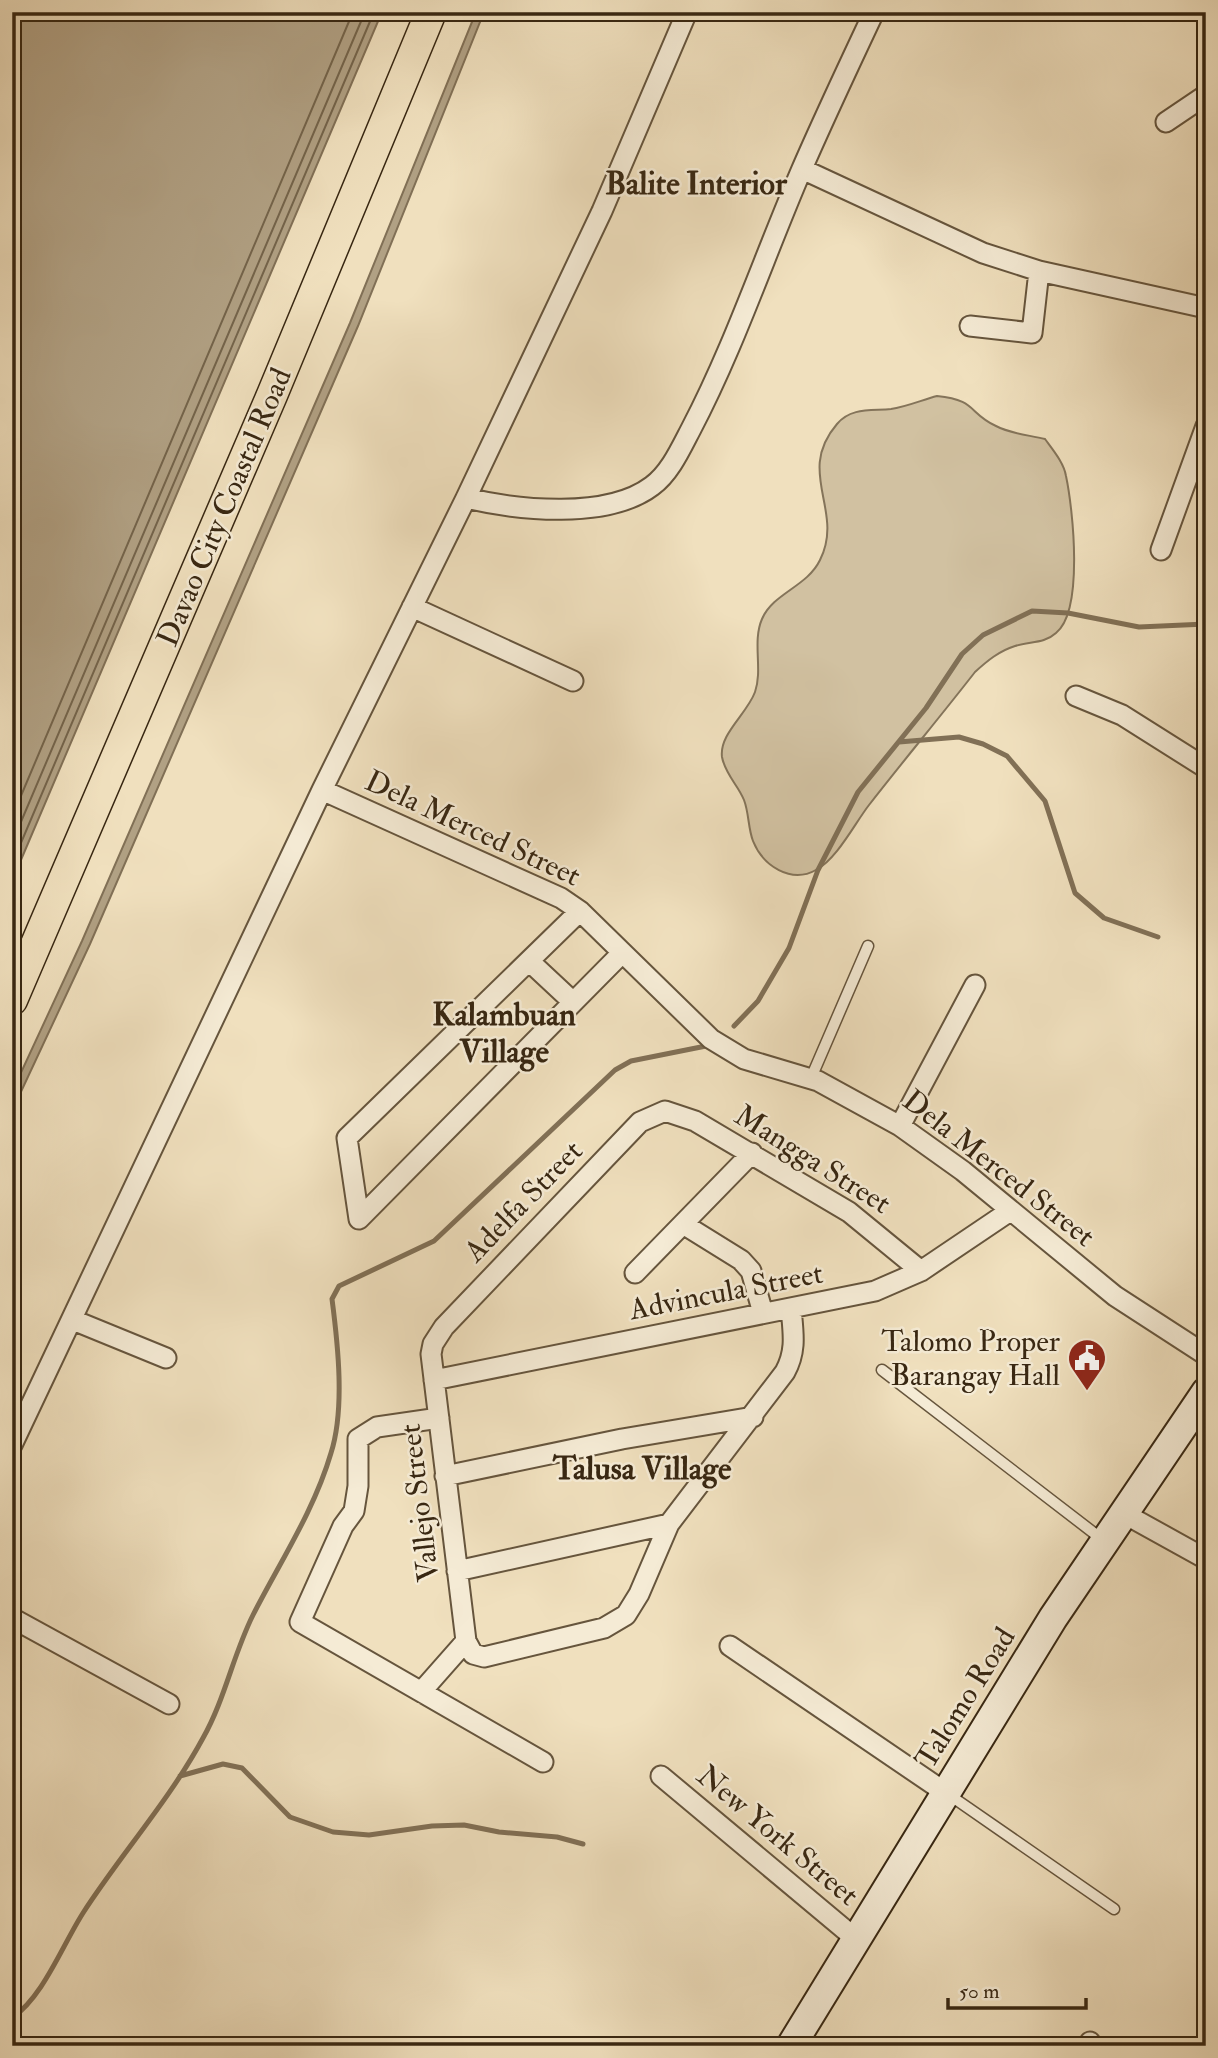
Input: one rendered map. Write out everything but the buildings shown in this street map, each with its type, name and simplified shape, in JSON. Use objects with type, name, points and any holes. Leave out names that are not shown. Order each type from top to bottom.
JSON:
[{"type":"main road","name":"Davao City Coastal Road","points":[[12,1000],[272,396],[431,12]]},
{"type":"street","points":[[12,1445],[322,790],[466,498],[629,153],[687,12]]},
{"type":"street","points":[[466,498],[510,508],[539,509],[617,501],[653,486],[683,444],[714,382],[802,169],[874,12]]},
{"type":"street","points":[[1166,122],[1206,95]]},
{"type":"street","points":[[802,169],[983,253],[1039,271],[1206,308]]},
{"type":"street","points":[[970,326],[1032,333],[1039,271]]},
{"type":"street","points":[[1161,550],[1206,426]]},
{"type":"street","points":[[412,607],[573,681]]},
{"type":"street","points":[[1076,696],[1122,715],[1206,768]]},
{"type":"street","name":"Dela Merced Street","points":[[322,790],[448,849],[544,888],[580,911],[693,1024],[727,1050],[763,1066],[811,1078],[866,1105],[900,1126],[932,1147],[1115,1296],[1206,1355]]},
{"type":"street","points":[[580,911],[347,1138],[359,1219],[622,953]]},
{"type":"street","points":[[529,961],[573,1002]]},
{"type":"street","points":[[900,1126],[975,985]]},
{"type":"street","name":"Mangga Street","points":[[665,1111],[695,1122],[752,1153],[849,1212],[921,1271]]},
{"type":"street","name":"Adelfa Street","points":[[433,1344],[444,1326],[640,1122],[665,1111]]},
{"type":"street","points":[[635,1273],[752,1153]]},
{"type":"street","name":"Advincula Street","points":[[434,1380],[875,1291],[921,1271],[1010,1211]]},
{"type":"street","points":[[683,1224],[741,1259],[751,1271],[763,1313]]},
{"type":"street","points":[[421,1692],[469,1648],[484,1657],[617,1622],[633,1606],[669,1524],[753,1417],[793,1358],[791,1308]]},
{"type":"street","points":[[73,1320],[166,1358]]},
{"type":"street","name":"Vallejo Street","points":[[433,1344],[434,1380],[469,1648]]},
{"type":"street","name":"Talomo Road","points":[[791,2046],[1103,1541],[1206,1392]]},
{"type":"street","points":[[446,1476],[622,1439],[753,1417]]},
{"type":"street","points":[[439,1418],[377,1427],[358,1439],[358,1486],[354,1511],[343,1527],[300,1622],[543,1762]]},
{"type":"street","points":[[1123,1513],[1206,1559]]},
{"type":"street","points":[[457,1571],[669,1524]]},
{"type":"street","points":[[12,1619],[169,1704]]},
{"type":"street","points":[[730,1646],[946,1793]]},
{"type":"street","name":"New York Street","points":[[661,1776],[856,1939]]},
{"type":"lane","points":[[811,1078],[868,946]]},
{"type":"lane","points":[[882,1370],[1103,1541]]},
{"type":"lane","points":[[946,1793],[1114,1909]]},
{"type":"shaded area","points":[[937,396],[966,404],[1002,429],[1045,439],[1058,457],[1065,471],[1069,491],[1073,534],[1073,582],[1065,621],[1051,637],[1004,651],[975,672],[869,805],[831,858],[807,874],[788,874],[771,865],[758,850],[751,836],[744,800],[722,757],[722,749],[729,732],[755,692],[759,628],[767,610],[807,577],[820,560],[826,542],[827,525],[820,459],[825,442],[837,424],[855,412],[897,408]]},
{"type":"water","points":[[12,12],[382,12],[12,881]]},
{"type":"water","points":[[476,12],[484,12],[358,326],[90,944],[12,1111],[12,1092],[82,941],[350,323]]},
{"type":"waterway","points":[[734,1026],[758,1001],[789,948],[818,870],[858,792],[926,708],[962,654],[983,635],[1032,611],[1068,613],[1139,627],[1206,624]]},
{"type":"waterway","points":[[899,742],[959,737],[983,744],[1007,756],[1045,801],[1075,893],[1104,918],[1158,937]]},
{"type":"waterway","points":[[12,2018],[43,1984],[83,1913],[190,1761],[211,1723],[253,1615],[315,1495],[331,1453],[338,1417],[338,1356],[332,1299],[339,1286],[434,1241],[615,1070],[631,1061],[706,1046]]},
{"type":"waterway","points":[[180,1776],[223,1764],[242,1768],[290,1817],[333,1832],[369,1835],[432,1826],[464,1825],[499,1832],[557,1837],[583,1844]]},
{"type":"place","name":"Talomo Proper Barangay Hall","points":[[1087,1392]]},
{"type":"district","name":"Balite Interior","points":[[696,183]]},
{"type":"district","name":"Kalambuan Village","points":[[504,1032]]},
{"type":"district","name":"Talusa Village","points":[[642,1468]]}]
